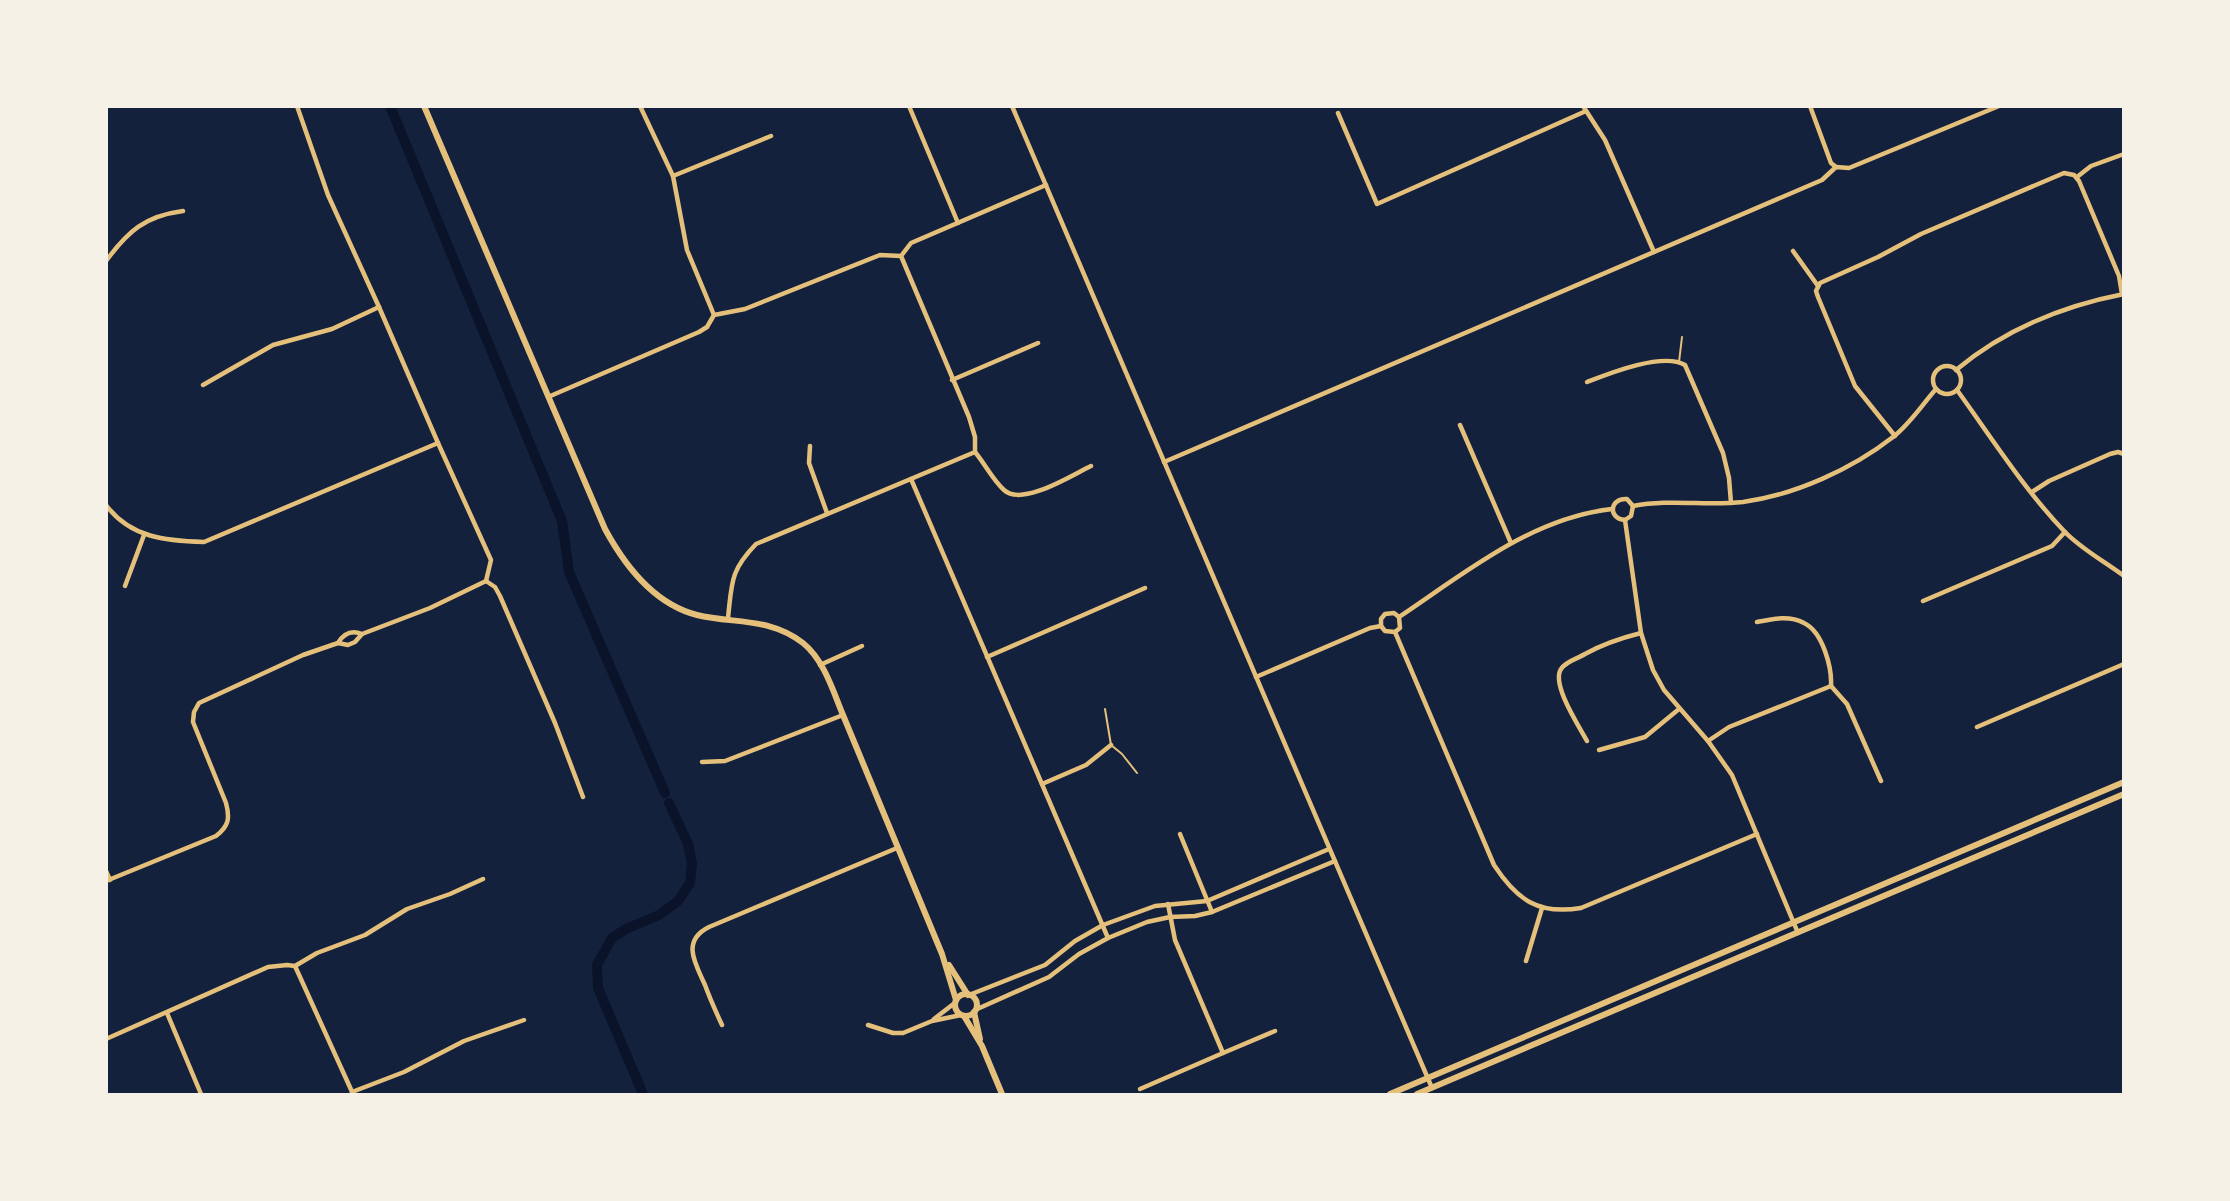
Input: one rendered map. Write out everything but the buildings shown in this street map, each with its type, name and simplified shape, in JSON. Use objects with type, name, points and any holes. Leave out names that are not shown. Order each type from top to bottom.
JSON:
[{"type":"street","points":[[297,106],[328,195],[491,560],[486,581]]},
{"type":"street","points":[[424,106],[605,529],[617,551],[633,573],[650,589],[672,604],[697,615],[756,622],[792,636],[804,644],[820,665],[942,954],[956,1001],[956,1009],[982,1046],[1002,1095]]},
{"type":"street","points":[[640,106],[673,176],[687,250],[714,315]]},
{"type":"street","points":[[909,106],[958,224]]},
{"type":"street","points":[[1012,106],[1432,1088]]},
{"type":"street","points":[[1810,106],[1831,163],[1836,167],[1849,168],[1999,106]]},
{"type":"street","points":[[1338,113],[1377,204],[1585,109],[1605,140],[1654,252]]},
{"type":"street","points":[[673,176],[771,136]]},
{"type":"street","points":[[2077,177],[2091,166],[2124,154]]},
{"type":"street","points":[[1164,462],[1822,180],[1836,167]]},
{"type":"street","points":[[1818,286],[1825,280],[1869,262],[1921,234],[2064,173],[2077,177],[2119,276],[2123,294],[2066,308],[2034,321],[1989,346],[1956,370]]},
{"type":"street","points":[[901,256],[911,243],[1046,185]]},
{"type":"street","points":[[106,261],[135,228],[148,220],[183,211]]},
{"type":"street","points":[[1793,251],[1818,286],[1818,297],[1855,386],[1895,436]]},
{"type":"street","points":[[548,397],[699,332],[707,327],[714,315],[744,309],[880,255],[901,256]]},
{"type":"street","points":[[901,256],[969,417],[975,437],[975,452],[1003,490],[1011,495],[1025,496],[1091,466]]},
{"type":"street","points":[[203,385],[273,345],[332,329],[379,307]]},
{"type":"street","points":[[952,380],[1038,343]]},
{"type":"street","points":[[1587,382],[1625,367],[1667,361],[1679,362],[1689,371],[1723,453],[1729,478],[1731,503]]},
{"type":"street","points":[[1948,366],[1956,370],[1961,382],[1957,390],[1944,394],[1936,389],[1933,385],[1933,376],[1939,368],[1948,366]]},
{"type":"street","points":[[1633,506],[1656,503],[1731,503],[1776,495],[1808,484],[1861,458],[1895,436],[1936,389]]},
{"type":"street","points":[[1957,390],[2032,492],[2065,532],[2096,558],[2124,576]]},
{"type":"street","points":[[1460,425],[1511,543]]},
{"type":"street","points":[[106,505],[121,522],[144,535],[204,542],[438,443]]},
{"type":"street","points":[[810,446],[809,463],[827,513]]},
{"type":"street","points":[[728,618],[734,574],[743,558],[756,544],[975,452]]},
{"type":"street","points":[[2032,492],[2049,481],[2110,454],[2118,452],[2124,454]]},
{"type":"street","points":[[911,479],[1108,938]]},
{"type":"street","points":[[1623,498],[1633,506],[1631,516],[1625,520],[1616,518],[1612,509],[1614,503],[1623,498]]},
{"type":"street","points":[[1399,617],[1511,543],[1566,518],[1612,509]]},
{"type":"street","points":[[1625,520],[1641,633],[1653,670],[1664,690],[1708,741],[1732,775],[1798,933]]},
{"type":"street","points":[[1923,601],[2052,546],[2065,532]]},
{"type":"street","points":[[125,586],[144,535]]},
{"type":"street","points":[[338,643],[341,637],[351,632],[362,634],[430,608],[486,581]]},
{"type":"street","points":[[486,581],[495,587],[500,596],[555,723],[583,797]]},
{"type":"street","points":[[987,657],[1145,588]]},
{"type":"street","points":[[1394,613],[1399,617],[1400,628],[1395,632],[1385,631],[1381,626],[1381,619],[1385,614],[1394,613]]},
{"type":"street","points":[[1757,622],[1780,618],[1805,623],[1812,628],[1827,656],[1832,671],[1832,686],[1847,704],[1881,781]]},
{"type":"street","points":[[1256,677],[1370,628],[1381,626]]},
{"type":"street","points":[[1395,632],[1494,865],[1507,885],[1524,900],[1542,908],[1567,910],[1587,906],[1757,834]]},
{"type":"street","points":[[1587,741],[1562,692],[1558,678],[1560,669],[1600,646],[1641,633]]},
{"type":"street","points":[[106,871],[108,881],[216,836],[227,824],[230,814],[193,722],[194,712],[199,703],[303,655],[338,643],[348,645],[360,639],[362,634]]},
{"type":"street","points":[[820,665],[862,646]]},
{"type":"street","points":[[1977,727],[2124,664]]},
{"type":"street","points":[[1708,741],[1729,727],[1832,686]]},
{"type":"street","points":[[1599,750],[1645,737],[1679,709]]},
{"type":"street","points":[[702,762],[725,761],[843,715]]},
{"type":"street","points":[[1042,784],[1086,765],[1111,746]]},
{"type":"street","points":[[1390,1095],[2124,782]]},
{"type":"street","points":[[1417,1095],[2124,794]]},
{"type":"street","points":[[1180,834],[1212,912]]},
{"type":"street","points":[[722,1025],[693,959],[693,944],[698,935],[710,927],[897,848]]},
{"type":"street","points":[[932,1021],[962,995],[969,995],[1045,965],[1075,941],[1103,925],[1147,908],[1207,901],[1329,849]]},
{"type":"street","points":[[868,1025],[893,1033],[903,1033],[932,1021],[970,1015],[1049,977],[1079,954],[1108,938],[1147,922],[1212,912],[1335,861]]},
{"type":"street","points":[[106,1039],[268,967],[287,964],[295,966],[317,953],[365,935],[407,909],[450,894],[483,879]]},
{"type":"street","points":[[1168,904],[1175,940],[1223,1053]]},
{"type":"street","points":[[1526,961],[1542,908]]},
{"type":"street","points":[[942,954],[962,987],[976,1001],[975,1011],[982,1046]]},
{"type":"street","points":[[295,966],[352,1093],[404,1072],[464,1041],[524,1020]]},
{"type":"street","points":[[167,1013],[201,1095]]},
{"type":"street","points":[[1140,1089],[1275,1031]]},
{"type":"lane","points":[[1679,362],[1682,337]]},
{"type":"lane","points":[[1105,709],[1111,746],[1122,754],[1137,773]]},
{"type":"waterway","points":[[390,106],[562,521],[569,572],[665,793]]},
{"type":"waterway","points":[[643,1094],[598,988],[597,965],[612,938],[626,929],[659,915],[678,901],[690,883],[692,863],[688,844],[669,803]]}]
